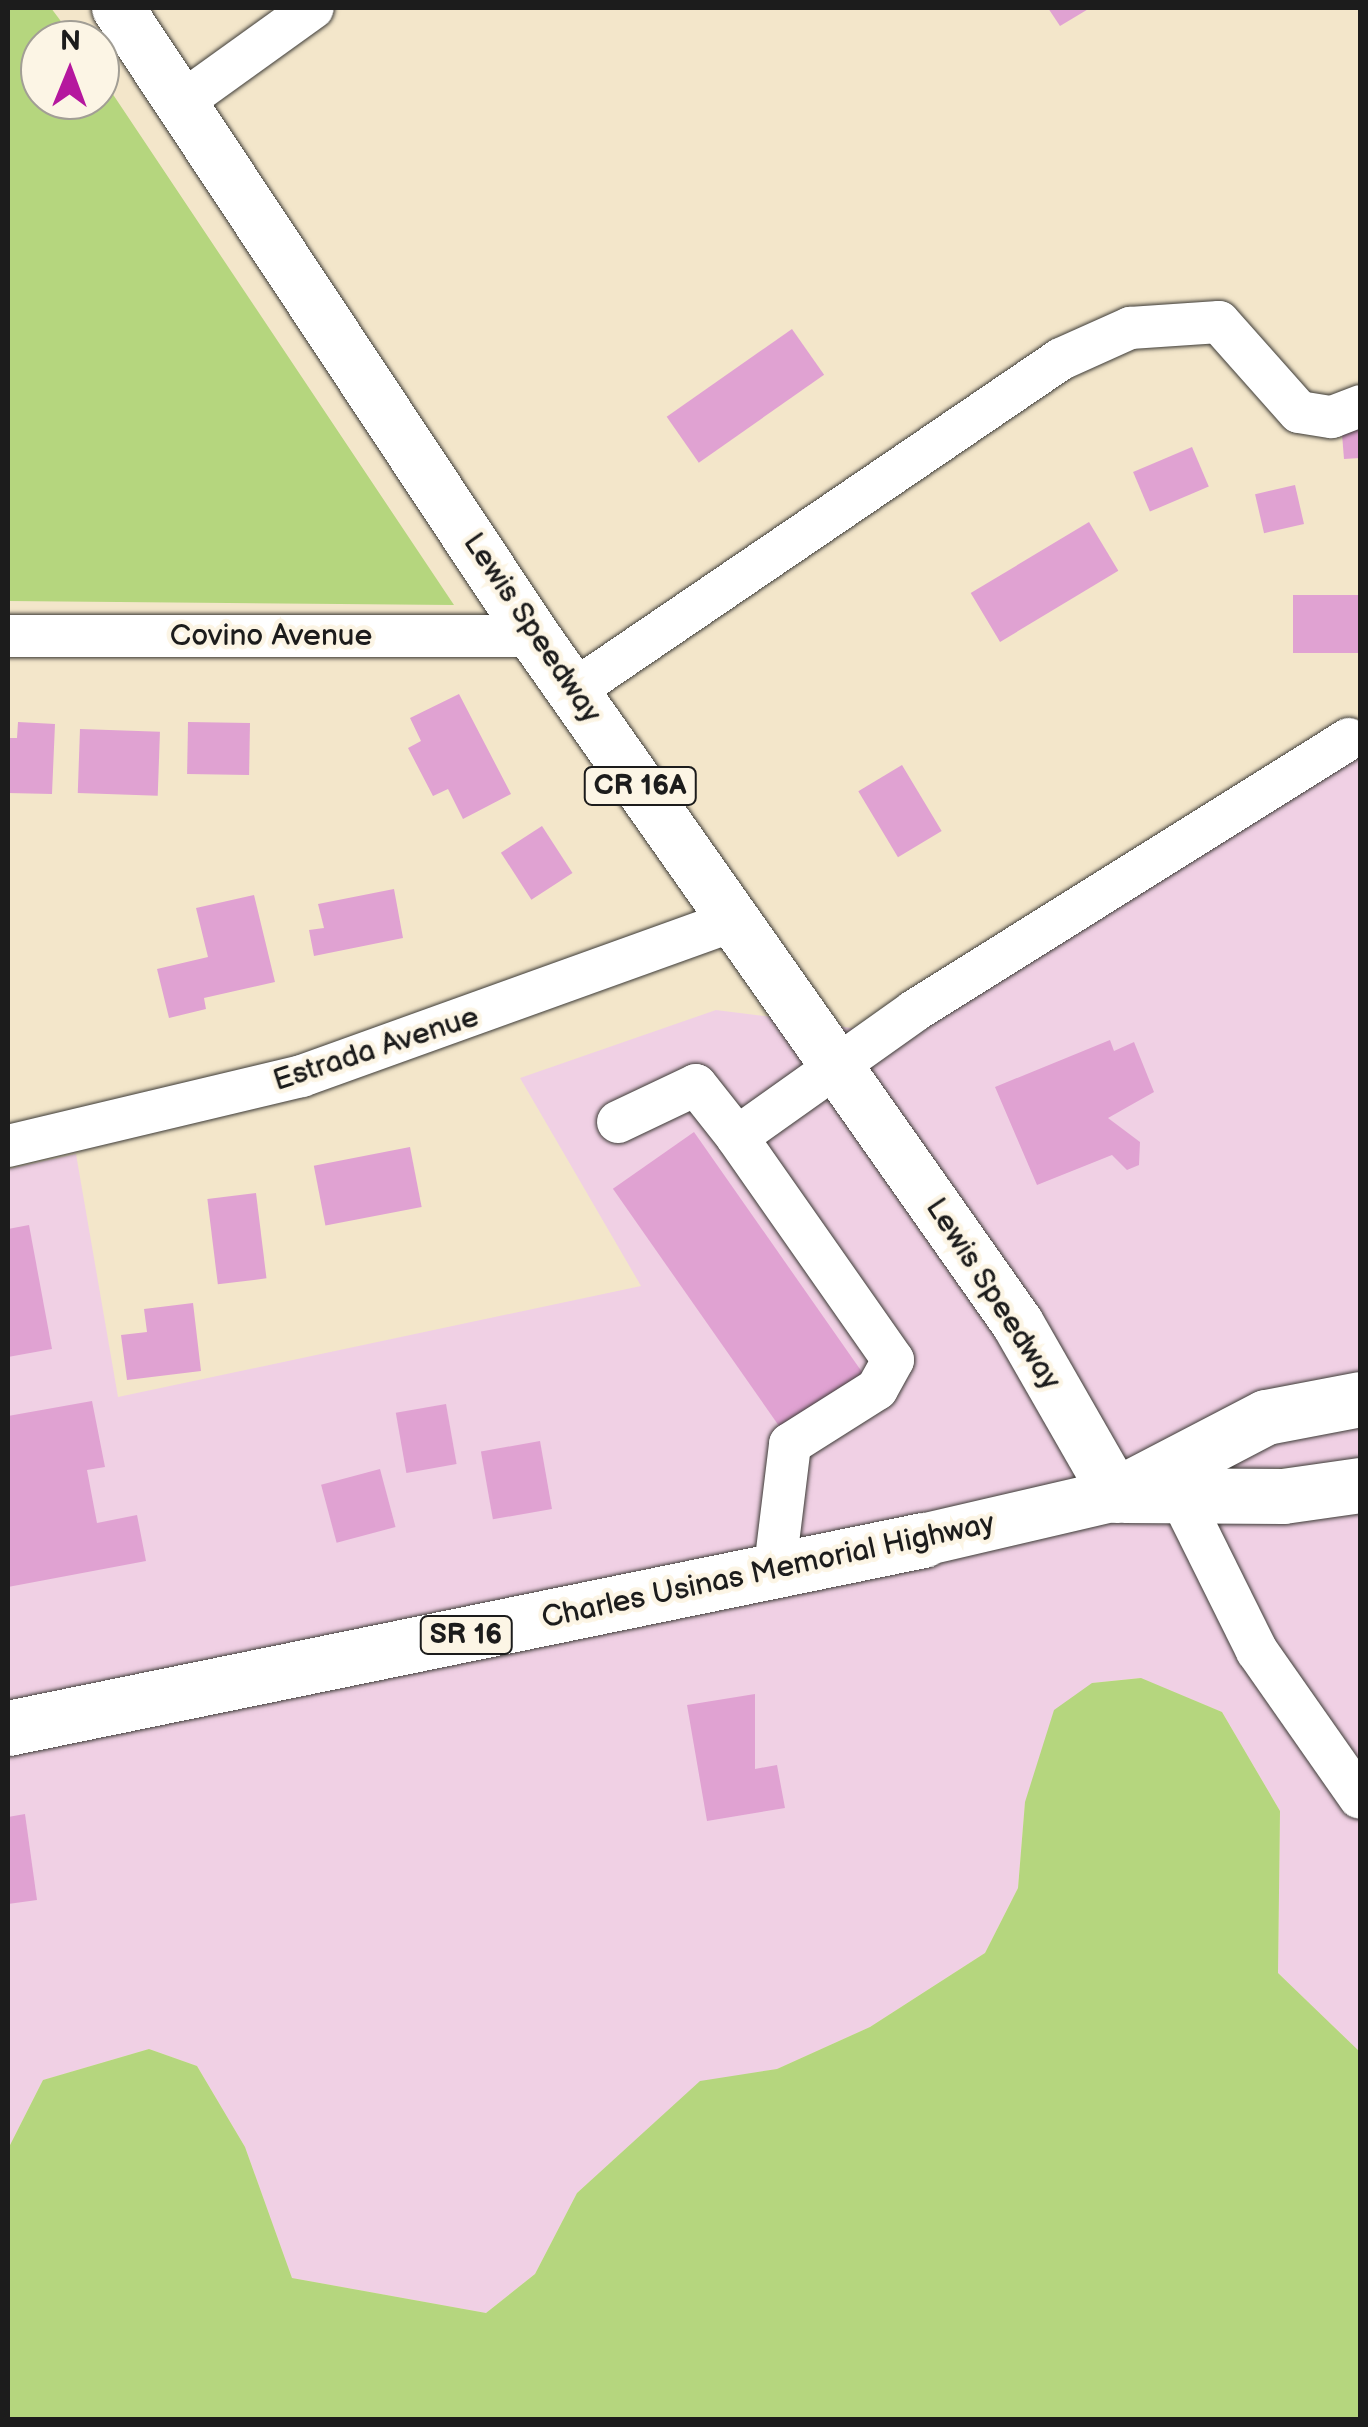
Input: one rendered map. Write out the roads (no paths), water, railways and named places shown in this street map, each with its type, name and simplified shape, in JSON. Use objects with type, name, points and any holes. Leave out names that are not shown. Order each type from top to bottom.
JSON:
[{"type":"highway","name":"Charles Usinas Memorial Highway","points":[[1116,1495],[1266,1418],[1360,1400]]},
{"type":"highway","name":"Charles Usinas Memorial Highway","points":[[1116,1495],[1180,1496],[1360,1485]]},
{"type":"highway","name":"Charles Usinas Memorial Highway","points":[[8,1728],[923,1540]]},
{"type":"main road","name":"Lewis Speedway","points":[[118,8],[534,636],[1018,1324],[1116,1495]]},
{"type":"main road","name":"Charles Usinas Memorial Highway","points":[[923,1540],[1116,1495]]},
{"type":"street","points":[[182,102],[313,8]]},
{"type":"street","points":[[573,691],[1061,359],[1130,328],[1219,322],[1299,412],[1332,417],[1360,406]]},
{"type":"street","name":"Covino Avenue","points":[[8,636],[534,636]]},
{"type":"street","points":[[737,1138],[839,1068],[914,1010],[1348,738]]},
{"type":"street","name":"Estrada Avenue","points":[[8,1146],[302,1076],[735,920]]},
{"type":"street","points":[[618,1122],[696,1085],[893,1360],[877,1389],[790,1444],[775,1568]]},
{"type":"street","points":[[1180,1496],[1257,1651],[1360,1798]]}]
